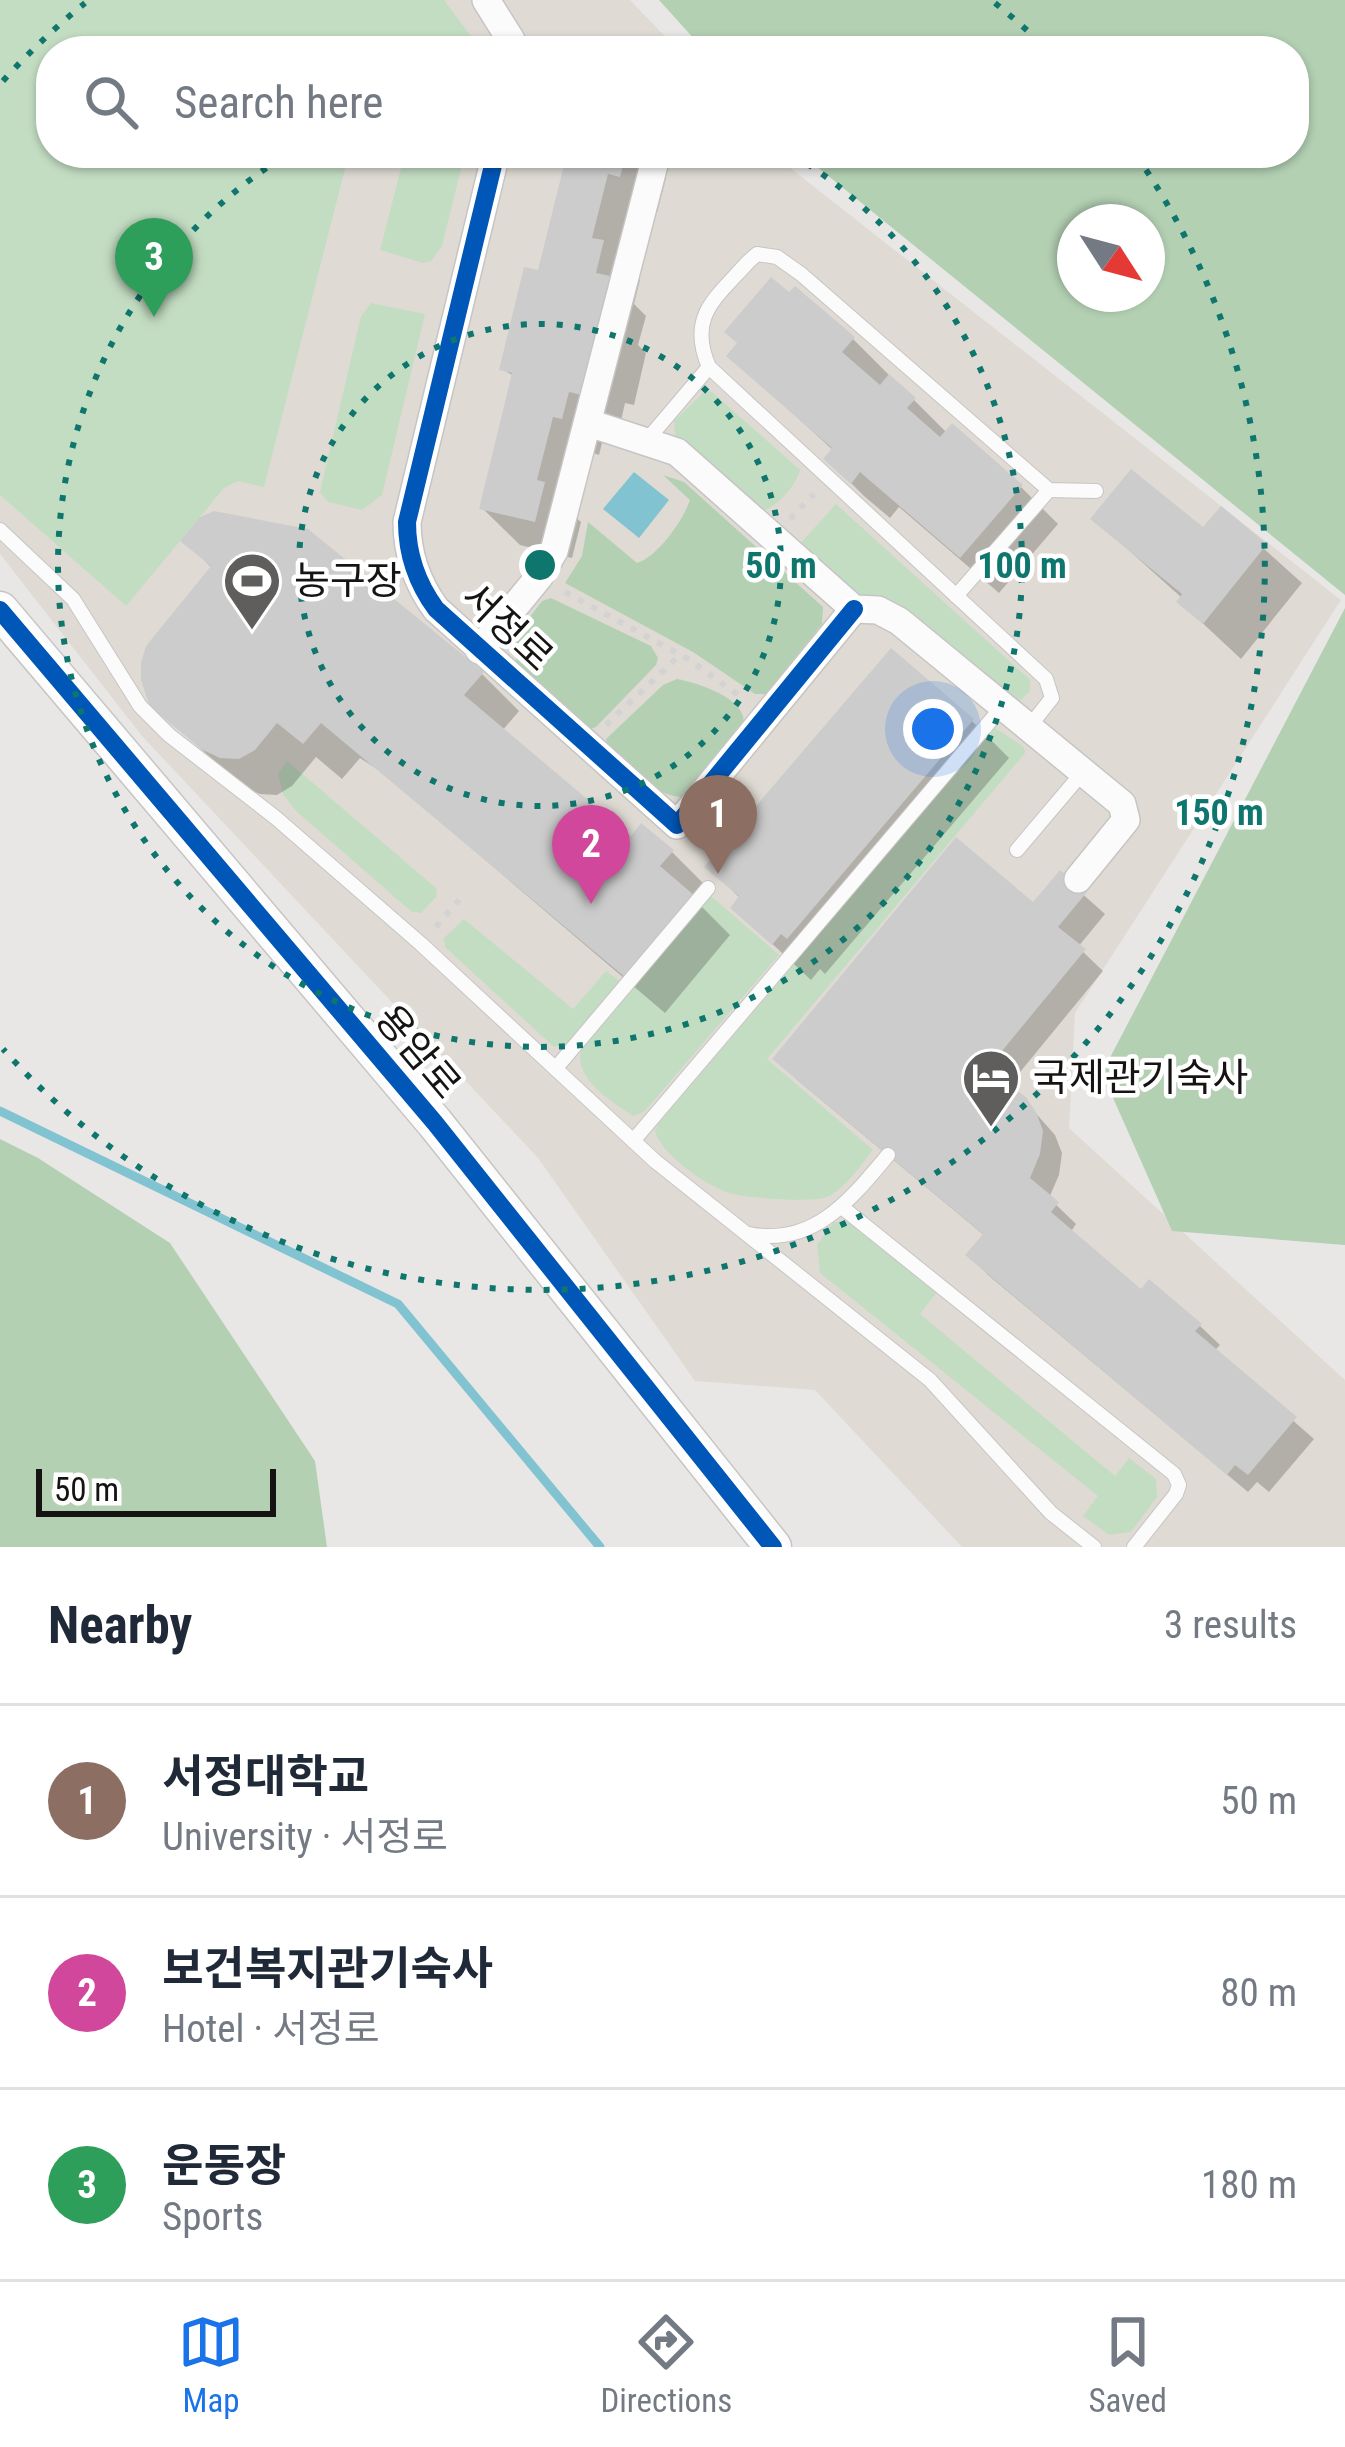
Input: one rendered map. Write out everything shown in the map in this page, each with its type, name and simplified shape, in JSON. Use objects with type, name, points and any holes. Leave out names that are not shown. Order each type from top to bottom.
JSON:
[{"type":"street","points":[[486,0],[508,36]]},
{"type":"street","name":"서정로","points":[[492,168],[407,522],[407,542],[421,587],[436,609],[677,825],[854,609]]},
{"type":"street","name":"서정로","points":[[479,650],[539,578],[560,536],[653,168]]},
{"type":"street","points":[[589,423],[677,452],[854,609],[890,614],[1122,803],[1127,814],[1078,879]]},
{"type":"street","name":"용암로","points":[[0,610],[435,1123],[773,1547]]},
{"type":"lane","points":[[1029,727],[1048,706],[1051,687],[709,368],[699,341],[707,309],[757,254],[777,257],[1049,490],[1096,491]]},
{"type":"lane","points":[[647,440],[709,368]]},
{"type":"lane","points":[[956,596],[1049,490]]},
{"type":"lane","points":[[0,530],[73,599],[140,706],[421,944],[634,1141],[943,1392],[1034,1496],[1094,1547]]},
{"type":"lane","points":[[634,1141],[1003,706]]},
{"type":"lane","points":[[1017,850],[1083,772]]},
{"type":"lane","points":[[556,1068],[708,888]]},
{"type":"lane","points":[[745,1233],[769,1238],[799,1233],[843,1208],[888,1155]]},
{"type":"lane","points":[[843,1208],[1174,1474],[1179,1485],[1176,1494],[1134,1547]]},
{"type":"path","points":[[774,537],[829,478]]},
{"type":"path","points":[[539,578],[680,655],[766,716]]},
{"type":"path","points":[[586,744],[680,655]]},
{"type":"path","points":[[421,944],[465,893]]},
{"type":"shaded area","points":[[0,0],[630,0],[665,36],[36,36],[36,168],[791,168],[1341,600],[1075,1013],[1069,1128],[1345,1380],[1345,1547],[962,1547],[815,1390],[695,1381],[538,1158],[142,736],[0,554]]},
{"type":"green space","points":[[0,0],[444,0],[471,36],[36,36],[36,168],[345,168],[264,487],[238,481],[224,488],[126,606],[0,495]]},
{"type":"green space","points":[[659,0],[1345,0],[1345,595],[818,168],[1309,168],[1309,36],[691,36]]},
{"type":"green space","points":[[401,168],[461,168],[442,246],[431,261],[423,263],[380,250]]},
{"type":"green space","points":[[371,303],[425,314],[382,495],[362,510],[328,502],[320,492],[361,316]]},
{"type":"green space","points":[[705,391],[712,392],[800,470],[785,495],[766,510],[760,512],[675,435],[674,421]]},
{"type":"green space","points":[[663,475],[684,482],[823,607],[822,624],[766,694],[755,694],[693,652],[565,583],[582,556],[588,522],[637,563],[661,546],[690,500]]},
{"type":"green space","points":[[836,504],[1030,680],[1030,691],[1017,704],[856,600],[798,546]]},
{"type":"green space","points":[[551,598],[651,646],[658,658],[596,727],[587,730],[517,667],[514,638],[542,601]]},
{"type":"green space","points":[[1345,608],[1345,1245],[1172,1231],[1102,1073]]},
{"type":"green space","points":[[677,679],[721,694],[743,717],[743,727],[683,797],[652,786],[606,739],[663,685]]},
{"type":"green space","points":[[995,728],[1024,747],[1025,753],[767,1059],[873,1150],[840,1188],[819,1199],[741,1196],[699,1178],[666,1149],[655,1130],[659,1123]]},
{"type":"green space","points":[[287,761],[437,889],[436,897],[421,913],[412,912],[295,810],[283,794],[278,774]]},
{"type":"green space","points":[[711,896],[779,955],[644,1112],[633,1116],[588,1079],[581,1050]]},
{"type":"green space","points":[[464,919],[573,1009],[606,971],[621,982],[567,1043],[554,1047],[445,947],[444,938]]},
{"type":"green space","points":[[0,1139],[38,1158],[170,1243],[315,1461],[327,1547],[0,1547]]},
{"type":"green space","points":[[833,1223],[853,1223],[936,1293],[920,1314],[1115,1476],[1129,1458],[1156,1479],[1157,1497],[1131,1532],[1109,1535],[1083,1516],[1098,1496],[820,1273],[817,1245]]},
{"type":"water","points":[[634,472],[669,500],[639,538],[603,509]]},
{"type":"building","points":[[563,168],[622,168],[620,177],[608,174],[592,238],[604,240],[596,273],[610,276],[601,311],[610,313],[582,395],[569,392],[562,419],[553,417],[537,480],[545,482],[535,522],[479,509],[512,373],[499,370],[524,267],[538,270]]},
{"type":"building","points":[[771,277],[789,292],[795,286],[855,337],[842,352],[880,385],[889,374],[916,398],[907,408],[940,437],[952,423],[1023,485],[960,558],[860,472],[851,484],[823,459],[832,448],[726,356],[737,343],[724,332]]},
{"type":"building","points":[[1131,469],[1203,527],[1221,506],[1267,544],[1203,624],[1176,602],[1182,594],[1090,519]]},
{"type":"building","points":[[214,511],[308,529],[484,672],[464,695],[631,836],[641,823],[674,850],[660,866],[695,896],[626,978],[321,723],[303,744],[277,723],[255,750],[239,759],[220,758],[150,707],[141,680],[146,646],[211,566],[180,541],[200,517]]},
{"type":"building","points":[[891,648],[974,719],[787,939],[781,934],[772,945],[730,908],[739,896],[704,867]]},
{"type":"building","points":[[956,837],[1033,902],[1060,870],[1087,892],[1058,927],[1086,949],[983,1074],[1026,1097],[1036,1112],[1043,1131],[1030,1178],[1059,1202],[1051,1212],[1141,1289],[1149,1279],[1202,1324],[1195,1331],[1297,1417],[1248,1475],[1235,1465],[1227,1475],[965,1255],[983,1234],[772,1059]]},
{"type":"waterway","points":[[0,1111],[398,1304],[600,1547]]},
{"type":"cycle path","points":[[492,168],[407,522],[414,568],[436,609],[677,825],[854,609]]},
{"type":"cycle path","points":[[0,610],[435,1123],[773,1547]]},
{"type":"place","name":"운동장","points":[[154,317]]},
{"type":"place","name":"농구장","points":[[252,632]]},
{"type":"place","name":"서정대학교","points":[[718,874]]},
{"type":"place","name":"보건복지관기숙사","points":[[591,904]]},
{"type":"place","name":"국제관기숙사","points":[[991,1129]]}]
